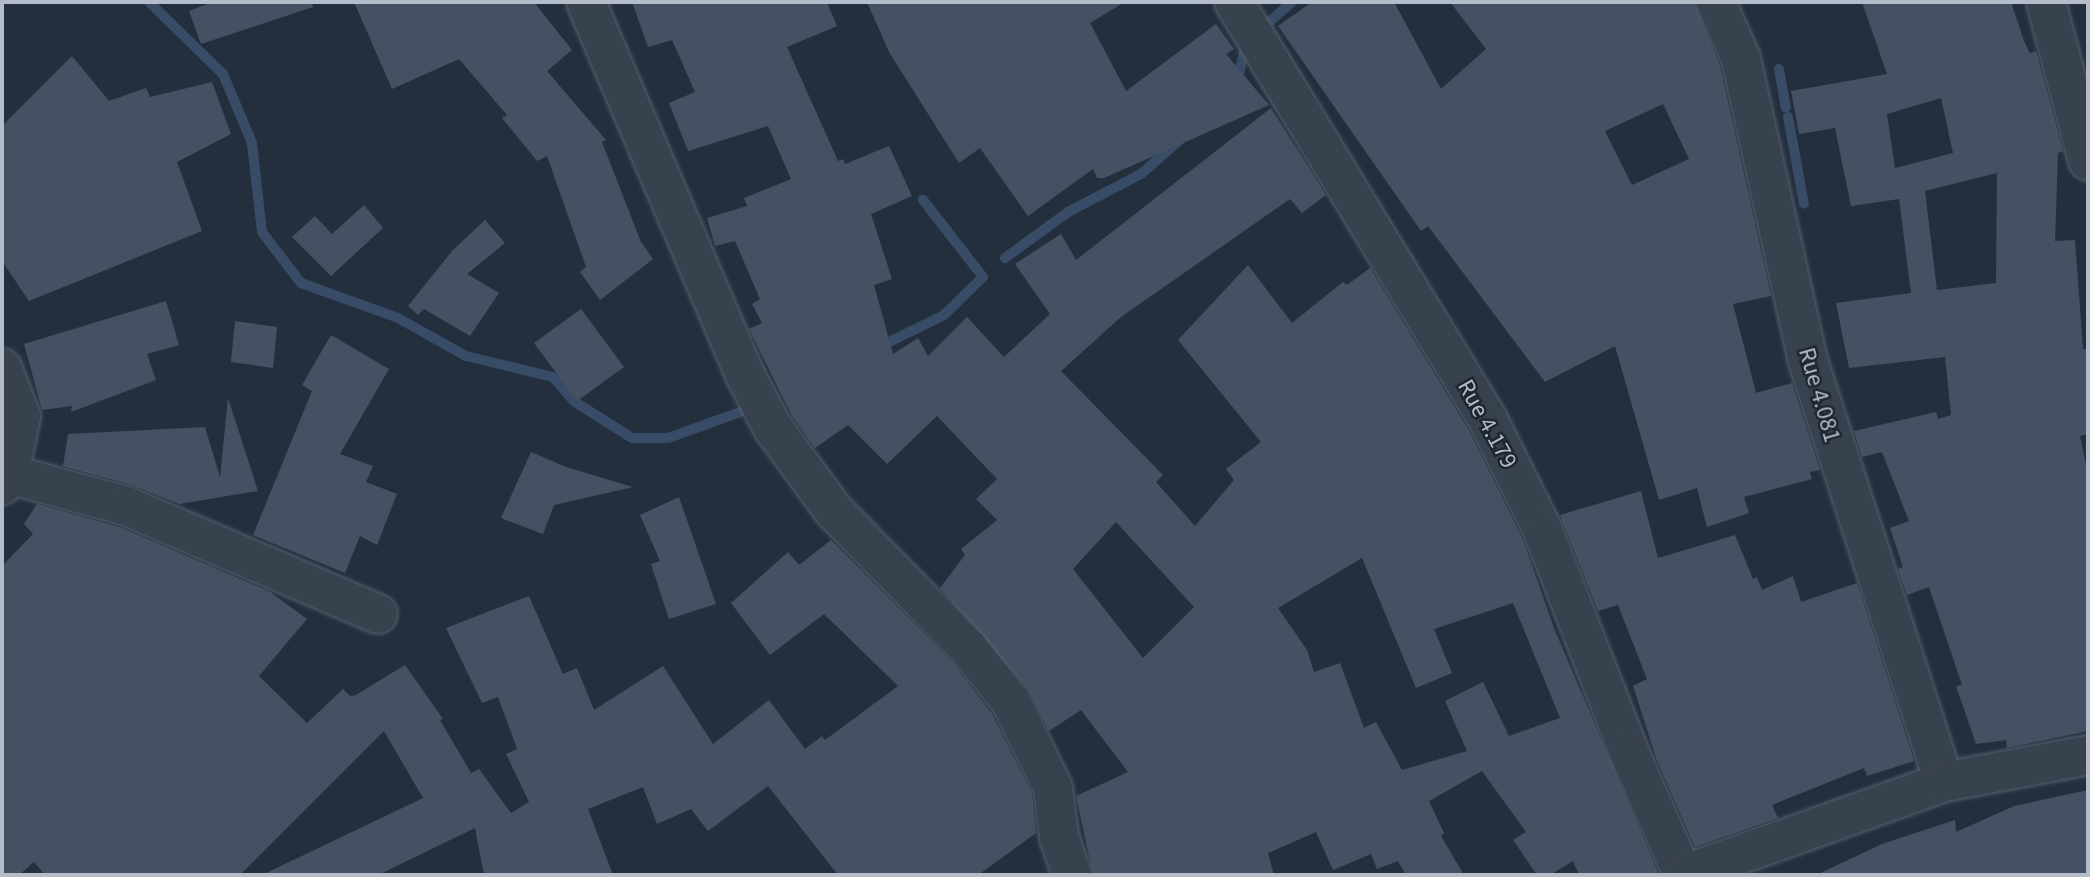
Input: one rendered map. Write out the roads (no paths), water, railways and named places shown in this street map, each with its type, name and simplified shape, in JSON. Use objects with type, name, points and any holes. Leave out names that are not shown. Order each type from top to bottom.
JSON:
[{"type":"street","points":[[586,2],[744,373],[773,428],[834,511],[968,648],[1011,702],[1036,747],[1053,788],[1059,837],[1072,875]]},
{"type":"street","name":"Rue 4.179","points":[[1234,2],[1488,421],[1544,531],[1629,752],[1683,875]]},
{"type":"street","name":"Rue 4.081","points":[[1716,2],[1741,60],[1808,360],[1944,782]]},
{"type":"street","points":[[2046,2],[2074,50],[2088,161]]},
{"type":"street","points":[[2,368],[21,416],[6,480],[126,506],[378,614]]},
{"type":"street","points":[[1683,875],[1944,782],[2088,755]]},
{"type":"waterway","points":[[149,2],[223,74],[252,143],[262,232],[301,283],[398,318],[466,356],[553,377],[575,402],[632,438],[668,438],[754,407]]},
{"type":"waterway","points":[[1269,22],[1292,2]]},
{"type":"waterway","points":[[1237,84],[1244,51]]},
{"type":"waterway","points":[[1779,69],[1786,107]]},
{"type":"waterway","points":[[1788,117],[1804,204]]},
{"type":"waterway","points":[[1005,258],[1068,212],[1141,174],[1181,139]]},
{"type":"waterway","points":[[879,347],[944,315],[983,277],[923,200]]}]
